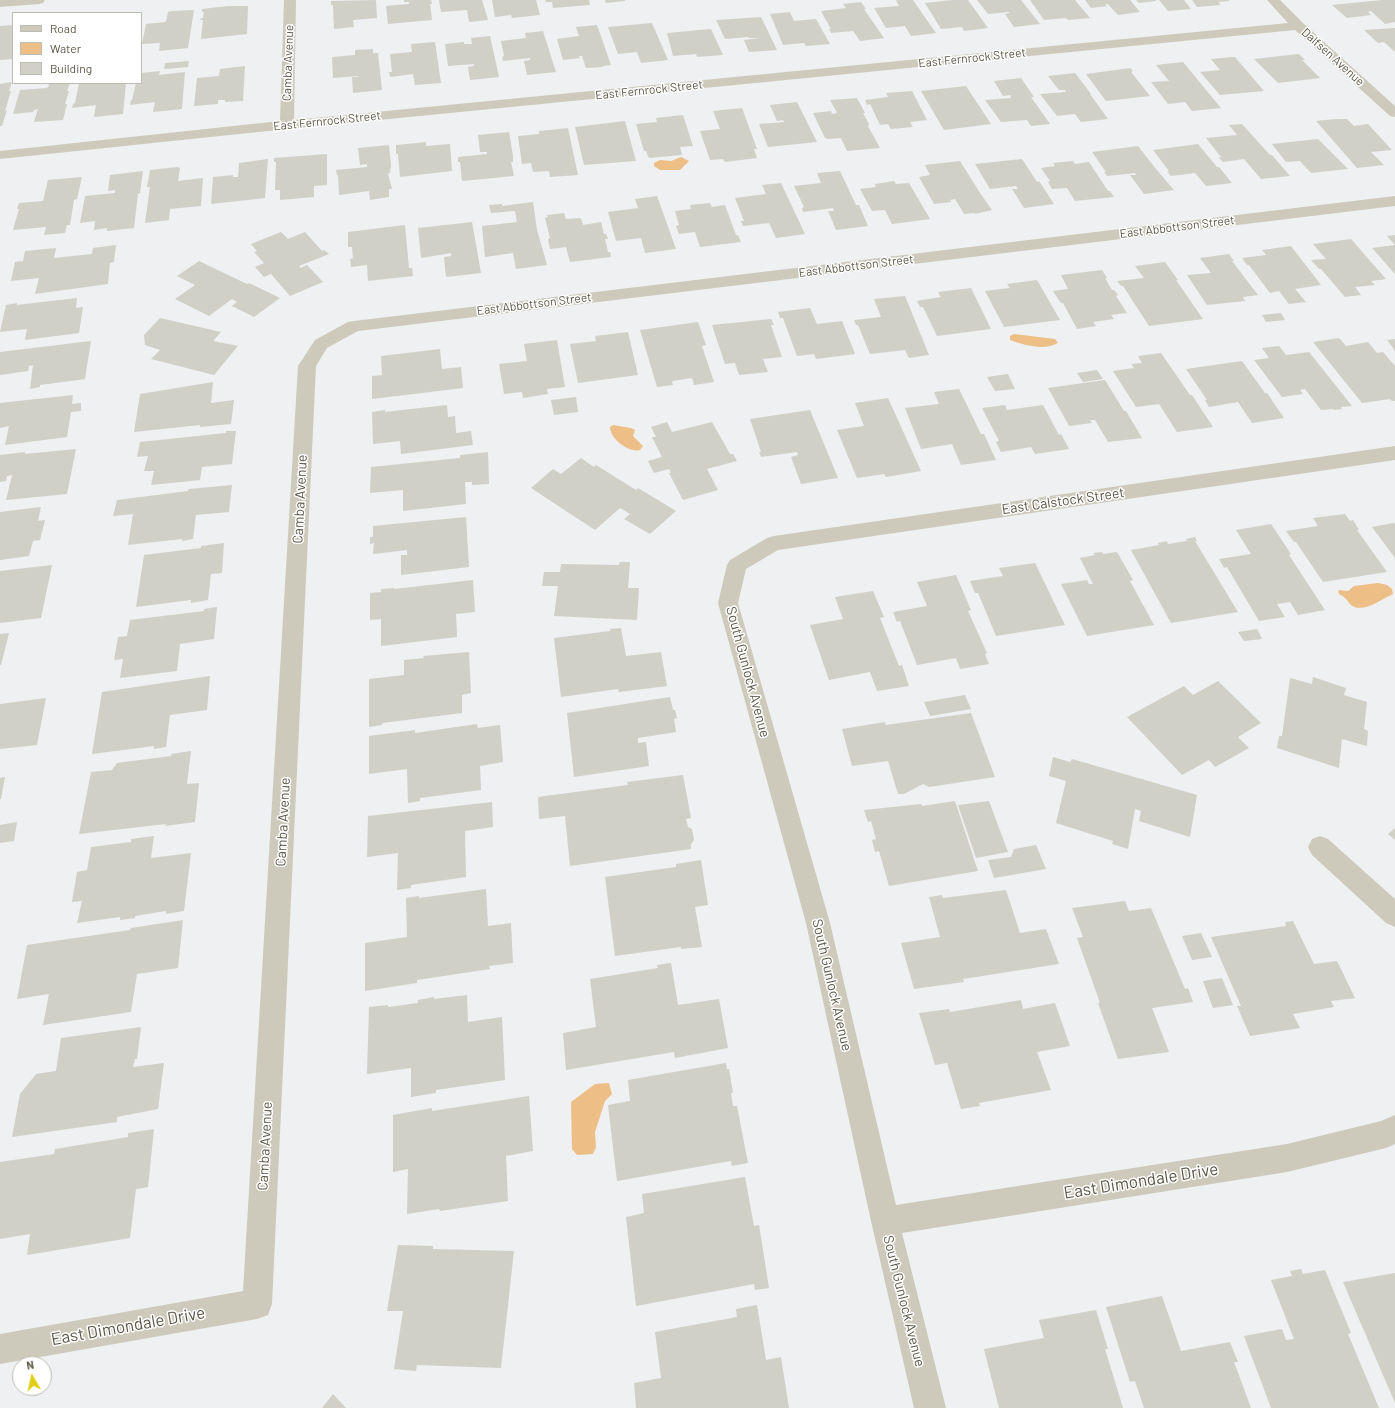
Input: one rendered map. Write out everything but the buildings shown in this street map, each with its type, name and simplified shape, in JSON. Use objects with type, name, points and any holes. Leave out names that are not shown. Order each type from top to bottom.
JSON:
[{"type":"street","points":[[0,3],[39,0]]},
{"type":"street","name":"Camba Avenue","points":[[286,125],[290,0]]},
{"type":"street","name":"Dalfsen Avenue","points":[[1272,0],[1298,26],[1395,113]]},
{"type":"street","name":"East Fernrock Street","points":[[0,155],[286,125],[1298,26]]},
{"type":"street","name":"East Abbottson Street","points":[[321,344],[354,326],[1395,201]]},
{"type":"street","name":"Camba Avenue","points":[[257,1304],[307,366],[321,344]]},
{"type":"street","name":"East Calstock Street","points":[[738,565],[774,543],[1395,453]]},
{"type":"street","name":"South Gunlock Avenue","points":[[738,565],[728,603],[818,923],[885,1222],[930,1408]]},
{"type":"street","points":[[1320,847],[1395,915]]},
{"type":"street","name":"East Dimondale Drive","points":[[885,1222],[1312,1153],[1386,1134],[1395,1129]]},
{"type":"street","name":"East Dimondale Drive","points":[[0,1348],[257,1304]]},
{"type":"water","points":[[681,157],[689,161],[680,170],[660,170],[654,166],[654,163],[660,160],[671,161]]},
{"type":"water","points":[[1014,334],[1055,339],[1058,343],[1047,347],[1028,345],[1010,340],[1010,336]]},
{"type":"water","points":[[613,425],[635,430],[633,436],[643,446],[640,450],[631,449],[621,444],[611,432],[610,427]]},
{"type":"water","points":[[1378,583],[1387,585],[1392,589],[1393,594],[1367,607],[1361,608],[1351,605],[1338,592],[1339,590],[1348,591],[1354,586]]},
{"type":"water","points":[[609,1083],[612,1094],[605,1101],[595,1132],[596,1147],[593,1154],[577,1155],[572,1149],[571,1102],[595,1084]]}]
